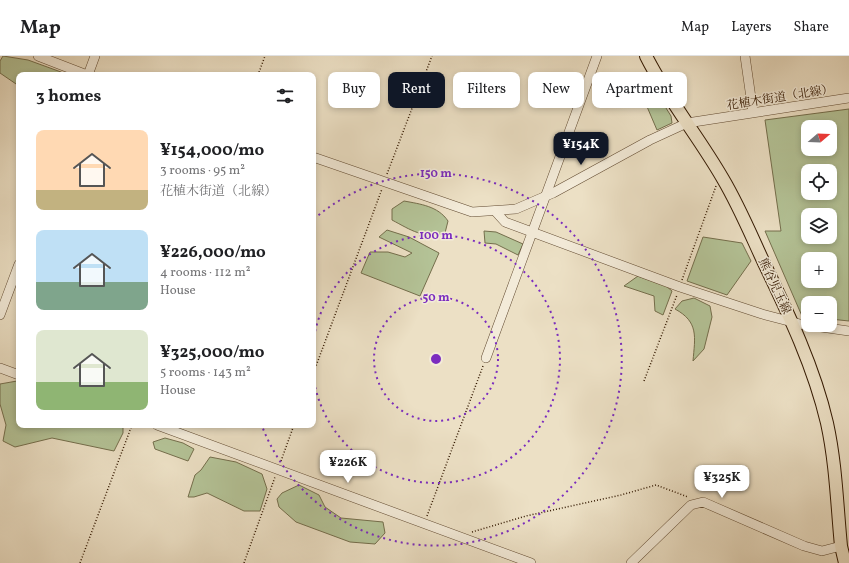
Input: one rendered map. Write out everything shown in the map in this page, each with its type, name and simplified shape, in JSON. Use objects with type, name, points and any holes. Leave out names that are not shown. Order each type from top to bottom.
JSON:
[{"type":"main road","name":"熊谷児玉線","points":[[646,56],[668,96],[727,186],[792,322],[811,367],[827,424],[833,456],[841,546],[845,563]]},
{"type":"street","points":[[38,56],[79,72]]},
{"type":"street","points":[[88,72],[94,56]]},
{"type":"street","points":[[486,358],[597,56]]},
{"type":"street","points":[[745,56],[753,112]]},
{"type":"street","name":"花植木街道（北線）","points":[[316,158],[384,183],[472,212],[495,211],[516,208],[545,197],[650,140],[687,123],[849,98]]},
{"type":"street","points":[[495,211],[505,222],[680,287],[792,322],[849,331]]},
{"type":"street","points":[[0,315],[16,272]]},
{"type":"street","points":[[0,368],[16,374]]},
{"type":"street","points":[[165,428],[530,563]]},
{"type":"street","points":[[631,563],[692,505],[703,502],[804,546],[822,551],[841,546]]},
{"type":"path","points":[[259,72],[265,56]]},
{"type":"path","points":[[316,366],[432,56]]},
{"type":"path","points":[[424,523],[486,358]]},
{"type":"path","points":[[80,563],[131,428]]},
{"type":"path","points":[[244,563],[293,428]]},
{"type":"path","points":[[458,536],[526,516],[621,495],[656,485],[703,502]]},
{"type":"green space","points":[[3,56],[28,60],[61,72],[16,72],[16,84],[0,73],[0,61]]},
{"type":"green space","points":[[648,108],[666,108],[671,116],[672,123],[657,130]]},
{"type":"green space","points":[[849,109],[849,321],[837,320],[837,296],[801,296],[801,314],[765,231],[781,231],[765,120]]},
{"type":"green space","points":[[404,201],[428,206],[439,212],[448,221],[445,233],[437,235],[424,234],[411,230],[392,220],[392,209]]},
{"type":"green space","points":[[387,230],[409,237],[439,253],[420,296],[361,273],[370,252],[388,252],[405,257],[412,253],[379,237]]},
{"type":"green space","points":[[484,231],[496,232],[523,244],[518,255],[496,244],[485,243]]},
{"type":"green space","points":[[703,237],[742,243],[751,261],[727,295],[687,281]]},
{"type":"green space","points":[[638,276],[666,286],[672,291],[663,315],[655,311],[654,296],[624,286]]},
{"type":"green space","points":[[694,298],[710,306],[712,317],[704,349],[693,361],[695,337],[692,325],[683,314],[675,309],[682,301]]},
{"type":"green space","points":[[16,381],[16,428],[123,428],[123,433],[114,451],[52,438],[15,447],[3,441],[6,425],[0,404],[0,384]]},
{"type":"green space","points":[[165,438],[183,443],[194,449],[188,461],[155,449],[153,442]]},
{"type":"green space","points":[[210,457],[236,462],[262,474],[267,489],[260,511],[244,511],[207,493],[194,497],[188,497],[195,475],[201,470]]},
{"type":"green space","points":[[299,485],[319,495],[325,507],[341,518],[383,522],[385,533],[375,544],[350,542],[296,522],[279,507],[277,499],[282,493]]}]
